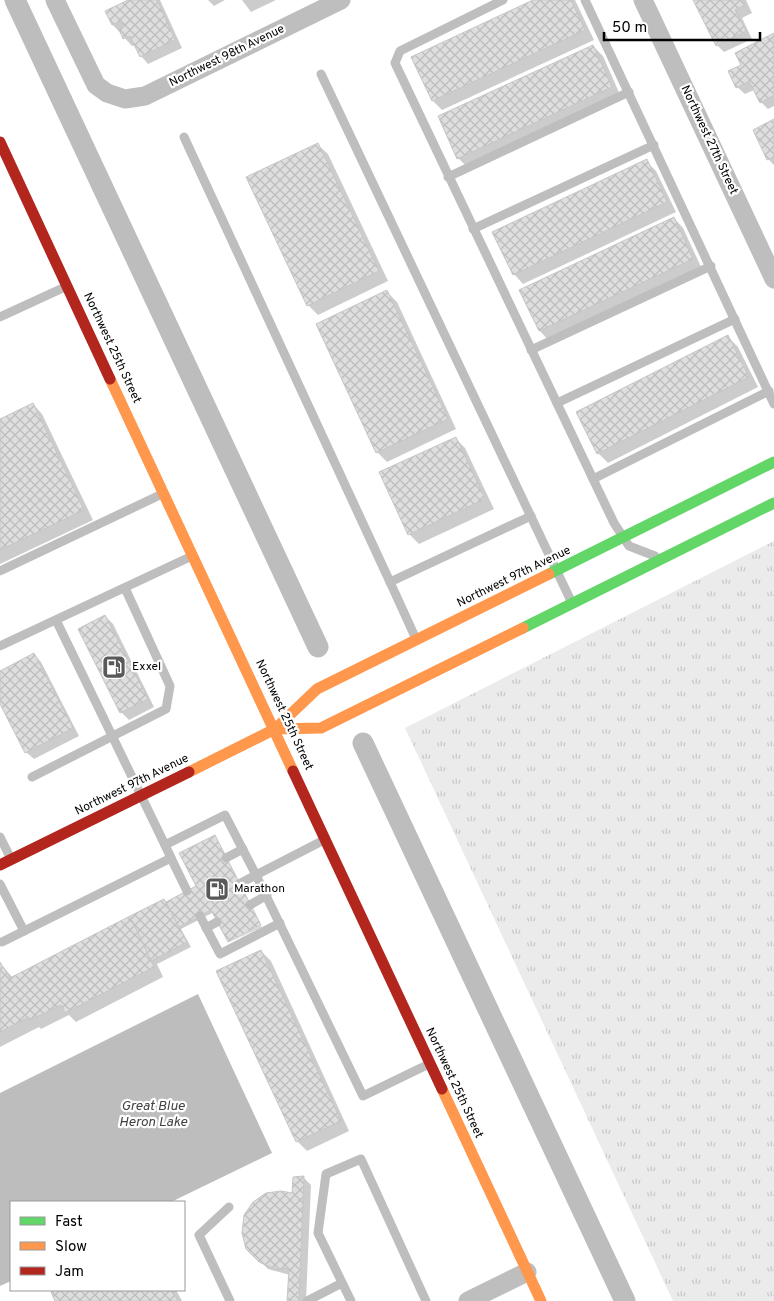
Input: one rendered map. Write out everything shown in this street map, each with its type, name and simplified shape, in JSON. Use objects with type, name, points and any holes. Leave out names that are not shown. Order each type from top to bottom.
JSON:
[{"type":"street","name":"Northwest 98th Avenue","points":[[55,0],[93,80],[100,89],[125,99],[140,98],[338,1]]},
{"type":"street","name":"Northwest 27th Street","points":[[643,0],[774,279]]},
{"type":"street","name":"Northwest 25th Street","points":[[0,142],[12,177],[67,286],[165,493],[276,729],[429,1064],[541,1301]]},
{"type":"street","name":"Northwest 97th Avenue","points":[[0,865],[276,729],[318,689],[774,462]]},
{"type":"street","name":"Northwest 97th Avenue","points":[[276,729],[321,728],[774,503]]},
{"type":"street","points":[[468,1301],[527,1272]]},
{"type":"lane","points":[[503,0],[400,51],[395,63],[622,538],[636,550],[662,559]]},
{"type":"lane","points":[[585,0],[774,404]]},
{"type":"lane","points":[[322,74],[573,603]]},
{"type":"lane","points":[[448,177],[629,92]]},
{"type":"lane","points":[[184,137],[416,640]]},
{"type":"lane","points":[[473,229],[654,145]]},
{"type":"lane","points":[[531,350],[711,266]]},
{"type":"lane","points":[[0,317],[67,286]]},
{"type":"lane","points":[[557,403],[735,319]]},
{"type":"lane","points":[[593,479],[769,392]]},
{"type":"lane","points":[[0,571],[165,493]]},
{"type":"lane","points":[[390,582],[531,516]]},
{"type":"lane","points":[[0,646],[194,555]]},
{"type":"lane","points":[[32,777],[113,738],[166,709],[170,686],[125,588]]},
{"type":"lane","points":[[56,620],[171,858],[186,879],[187,891]]},
{"type":"lane","points":[[165,845],[225,815],[267,896],[363,1096],[429,1064]]},
{"type":"lane","points":[[0,837],[11,860]]},
{"type":"lane","points":[[239,884],[326,839]]},
{"type":"lane","points":[[226,858],[243,849]]},
{"type":"lane","points":[[2,942],[171,858]]},
{"type":"lane","points":[[0,884],[24,931]]},
{"type":"lane","points":[[250,905],[267,896]]},
{"type":"lane","points":[[200,916],[220,954],[280,923]]},
{"type":"lane","points":[[206,928],[217,922]]},
{"type":"lane","points":[[351,1301],[318,1233],[326,1174],[361,1159],[426,1301]]},
{"type":"lane","points":[[229,1207],[199,1235],[230,1301]]},
{"type":"lane","points":[[307,1301],[342,1283]]},
{"type":"green space","points":[[774,541],[774,1301],[673,1301],[405,728]]},
{"type":"water","name":"Great Blue Heron Lake","points":[[198,994],[272,1153],[173,1201],[10,1201],[10,1281],[0,1286],[0,1093]]},
{"type":"building","points":[[128,0],[157,0],[175,40],[140,57],[130,36],[123,39],[119,29],[124,27],[121,21],[112,25],[105,11]]},
{"type":"building","points":[[533,0],[571,0],[585,30],[432,101],[411,57]]},
{"type":"building","points":[[693,0],[743,0],[745,5],[735,10],[746,31],[716,46]]},
{"type":"building","points":[[774,33],[774,95],[760,103],[749,81],[736,88],[728,71],[741,65],[735,53]]},
{"type":"building","points":[[593,45],[612,87],[457,159],[438,116]]},
{"type":"building","points":[[774,119],[774,157],[767,160],[753,130]]},
{"type":"building","points":[[318,143],[379,271],[307,306],[246,177]]},
{"type":"building","points":[[647,159],[667,202],[513,275],[492,232]]},
{"type":"building","points":[[674,217],[693,259],[539,331],[519,290]]},
{"type":"building","points":[[387,290],[448,419],[376,453],[316,324]]},
{"type":"building","points":[[728,335],[749,377],[597,454],[576,412]]},
{"type":"building","points":[[33,403],[84,510],[0,550],[0,419]]},
{"type":"building","points":[[456,437],[485,499],[408,535],[379,472]]},
{"type":"building","points":[[105,615],[148,699],[120,713],[78,629]]},
{"type":"building","points":[[34,653],[73,728],[25,753],[0,704],[0,671]]},
{"type":"building","name":"Marathon","points":[[215,835],[261,925],[228,942],[211,910],[179,927],[166,902],[196,886],[179,853]]},
{"type":"building","points":[[164,899],[187,942],[151,961],[130,916]]},
{"type":"building","points":[[130,916],[154,967],[65,1013],[61,1005],[30,1020],[29,1017],[0,1032],[0,962],[10,978]]},
{"type":"building","points":[[261,950],[341,1121],[296,1142],[216,971]]},
{"type":"building","points":[[304,1176],[299,1301],[287,1301],[289,1268],[276,1269],[259,1262],[246,1249],[242,1233],[244,1215],[253,1202],[266,1193],[281,1191],[292,1193],[293,1177]]},
{"type":"building","points":[[173,1291],[178,1301],[55,1301],[51,1292]]},
{"type":"waterway","points":[[15,0],[318,647]]},
{"type":"waterway","points":[[363,743],[625,1301]]},
{"type":"traffic: fast","points":[[549,574],[774,462]]},
{"type":"traffic: fast","points":[[523,628],[774,503]]},
{"type":"traffic: slow","points":[[110,379],[293,771]]},
{"type":"traffic: slow","points":[[189,772],[275,729],[317,689],[549,574]]},
{"type":"traffic: slow","points":[[275,729],[321,728],[523,628]]},
{"type":"traffic: slow","points":[[442,1089],[541,1301]]},
{"type":"traffic: jam","points":[[0,142],[110,379]]},
{"type":"traffic: jam","points":[[293,771],[442,1089]]},
{"type":"traffic: jam","points":[[0,865],[189,772]]},
{"type":"place","name":"Exxel","points":[[114,667]]},
{"type":"place","name":"Marathon","points":[[217,889]]}]
